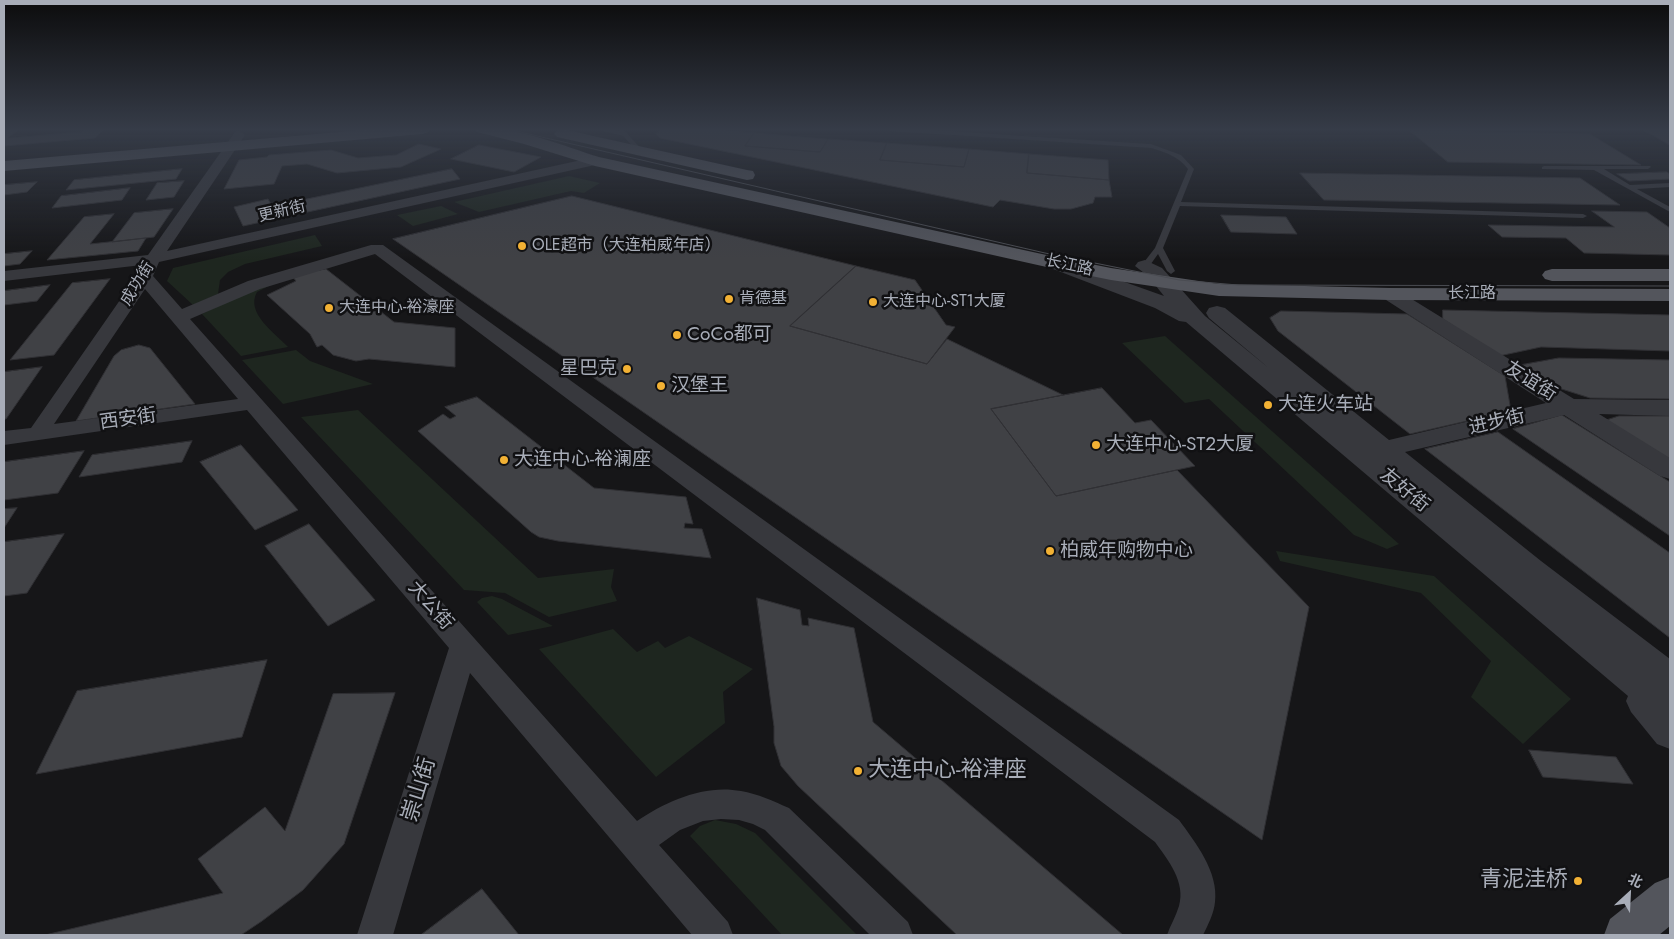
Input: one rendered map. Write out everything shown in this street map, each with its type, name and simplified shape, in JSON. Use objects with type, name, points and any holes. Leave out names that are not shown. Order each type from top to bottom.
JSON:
[{"type":"main road","name":"长江路","points":[[648,173],[1051,262],[1234,276],[1670,275]]},
{"type":"main road","points":[[736,173],[766,180]]},
{"type":"main road","name":"长江路","points":[[980,228],[1164,271],[1219,290],[1390,294],[1670,295]]},
{"type":"main road","points":[[1626,935],[1670,898]]},
{"type":"street","name":"成功街","points":[[38,433],[213,173]]},
{"type":"street","name":"更新街","points":[[4,276],[149,268],[546,173]]},
{"type":"street","points":[[179,317],[262,282],[377,248],[1167,831],[1182,851],[1196,883],[1198,899],[1185,935]]},
{"type":"street","points":[[1051,262],[1163,303],[1196,321]]},
{"type":"street","name":"大公街","points":[[149,268],[179,317],[715,935]]},
{"type":"street","name":"友好街","points":[[1164,271],[1196,321],[1670,710]]},
{"type":"street","name":"友好街","points":[[1164,271],[1590,616],[1649,663],[1670,676]]},
{"type":"street","name":"友谊街","points":[[1390,294],[1670,470]]},
{"type":"street","name":"西安街","points":[[4,438],[253,403]]},
{"type":"street","name":"进步街","points":[[1384,449],[1568,406],[1670,408]]},
{"type":"street","name":"崇山街","points":[[376,935],[464,645]]},
{"type":"street","points":[[1606,656],[1670,733]]},
{"type":"street","points":[[635,842],[658,824],[685,811],[713,804],[758,809],[777,819],[895,935]]},
{"type":"lane","points":[[1164,271],[1178,204],[1190,173]]},
{"type":"lane","points":[[1603,173],[1670,210]]},
{"type":"lane","points":[[1629,187],[1670,185]]},
{"type":"lane","points":[[1178,204],[1582,216]]},
{"type":"shaded area","points":[[569,176],[600,183],[584,193],[571,191],[479,212],[454,202]]},
{"type":"shaded area","points":[[441,206],[458,214],[413,226],[397,215]]},
{"type":"shaded area","points":[[315,235],[322,246],[245,264],[228,272],[220,280],[218,294],[193,305],[167,281],[173,268]]},
{"type":"shaded area","points":[[265,283],[271,285],[257,292],[254,300],[255,307],[263,322],[288,347],[241,356],[202,314]]},
{"type":"shaded area","points":[[1165,336],[1399,544],[1387,549],[1354,535],[1209,399],[1185,403],[1122,343]]},
{"type":"shaded area","points":[[296,350],[310,361],[373,384],[283,404],[242,360]]},
{"type":"shaded area","points":[[358,410],[538,578],[614,569],[611,587],[617,601],[549,617],[505,593],[464,590],[301,417]]},
{"type":"shaded area","points":[[1276,551],[1434,576],[1571,699],[1523,744],[1471,697],[1491,661],[1421,593],[1280,561]]},
{"type":"shaded area","points":[[492,596],[502,599],[553,626],[508,635],[477,602],[482,598]]},
{"type":"shaded area","points":[[613,629],[637,652],[658,641],[665,648],[689,636],[753,669],[723,692],[725,723],[656,777],[539,649]]},
{"type":"shaded area","points":[[715,820],[736,824],[755,833],[857,935],[782,935],[690,836],[700,826]]},
{"type":"building","points":[[144,173],[180,173],[176,179],[66,190],[74,180]]},
{"type":"building","points":[[232,173],[279,173],[274,184],[224,189]]},
{"type":"building","points":[[433,173],[455,173],[460,179],[243,226],[234,207],[268,199],[272,206]]},
{"type":"building","points":[[828,173],[1027,173],[1109,180],[1112,197],[1095,197],[1093,203],[1071,209],[1054,209],[1000,200],[993,207]]},
{"type":"building","points":[[1027,173],[1109,173],[1109,180]]},
{"type":"building","points":[[1300,173],[1580,178],[1620,205],[1324,200]]},
{"type":"building","points":[[1668,173],[1670,179],[1629,181],[1617,174]]},
{"type":"building","points":[[184,181],[174,197],[146,200],[157,183]]},
{"type":"building","points":[[37,182],[27,192],[4,195],[4,185]]},
{"type":"building","points":[[130,188],[122,200],[52,208],[61,196]]},
{"type":"building","name":"柏威年购物中心","points":[[572,196],[856,266],[790,326],[927,364],[947,339],[1063,395],[991,409],[1056,496],[1177,470],[1309,607],[1262,840],[393,239]]},
{"type":"building","points":[[173,209],[154,237],[112,242],[134,213]]},
{"type":"building","points":[[1592,211],[1647,212],[1670,228],[1670,255],[1584,253],[1566,238],[1502,237],[1488,225],[1614,227]]},
{"type":"building","points":[[114,214],[90,244],[146,238],[138,251],[47,260],[84,217]]},
{"type":"building","points":[[1221,215],[1286,217],[1297,234],[1231,232]]},
{"type":"building","points":[[32,251],[20,264],[4,266],[4,254]]},
{"type":"building","name":"大连中心-ST1大厦","points":[[856,266],[915,280],[946,325],[955,327],[927,364],[790,326]]},
{"type":"building","name":"大连中心-裕濠座","points":[[326,269],[394,322],[455,328],[455,367],[369,359],[356,361],[333,355],[322,345],[317,347],[310,334],[267,295],[296,281],[292,276]]},
{"type":"building","points":[[110,279],[54,355],[10,360],[72,283]]},
{"type":"building","points":[[50,285],[37,301],[4,305],[4,291]]},
{"type":"building","points":[[1443,310],[1670,315],[1670,351],[1541,347],[1499,356],[1443,319]]},
{"type":"building","points":[[1281,311],[1407,314],[1505,376],[1511,411],[1410,434],[1278,331],[1270,318]]},
{"type":"building","points":[[139,345],[150,348],[195,404],[76,421],[114,356],[121,350]]},
{"type":"building","points":[[1559,358],[1670,360],[1670,399],[1590,398],[1549,385],[1521,365]]},
{"type":"building","points":[[42,367],[6,419],[4,419],[4,372]]},
{"type":"building","name":"大连中心-ST2大厦","points":[[1102,388],[1135,423],[1151,420],[1195,466],[1056,496],[991,409]]},
{"type":"building","name":"大连中心-裕澜座","points":[[477,397],[594,488],[686,497],[693,524],[685,523],[684,528],[702,529],[711,558],[558,541],[539,537],[531,532],[418,431],[443,414],[450,419],[456,416],[445,407]]},
{"type":"building","points":[[1562,415],[1670,482],[1670,536],[1513,429]]},
{"type":"building","points":[[1619,416],[1670,416],[1670,462],[1604,421]]},
{"type":"building","points":[[1498,432],[1670,553],[1670,638],[1425,449]]},
{"type":"building","points":[[192,441],[182,462],[79,477],[92,455]]},
{"type":"building","points":[[241,445],[298,510],[255,530],[200,462]]},
{"type":"building","points":[[84,451],[58,493],[4,500],[4,462]]},
{"type":"building","points":[[17,508],[4,528],[4,509]]},
{"type":"building","points":[[309,524],[375,600],[328,626],[265,546]]},
{"type":"building","points":[[64,534],[27,593],[4,596],[4,542]]},
{"type":"building","name":"大连中心-裕津座","points":[[757,598],[800,610],[802,625],[809,626],[808,618],[854,628],[873,722],[1123,935],[957,935],[798,786],[781,766],[774,743],[774,727]]},
{"type":"building","points":[[267,660],[242,737],[36,774],[77,691]]},
{"type":"building","points":[[395,693],[344,844],[303,890],[262,921],[241,935],[45,935],[223,893],[198,859],[265,807],[285,831],[333,694]]},
{"type":"building","points":[[1529,750],[1616,757],[1633,784],[1543,777]]},
{"type":"building","points":[[482,889],[519,935],[421,935]]},
{"type":"tram line","points":[[697,173],[1045,253],[1179,280],[1238,285],[1670,286]]},
{"type":"place","name":"OLE超市（大连柏威年店）","points":[[522,246]]},
{"type":"place","name":"肯德基","points":[[729,299]]},
{"type":"place","name":"大连中心-ST1大厦","points":[[873,302]]},
{"type":"place","name":"大连中心-裕濠座","points":[[329,308]]},
{"type":"place","name":"CoCo都可","points":[[677,335]]},
{"type":"place","name":"星巴克","points":[[627,369]]},
{"type":"place","name":"汉堡王","points":[[661,386]]},
{"type":"place","name":"大连火车站","points":[[1268,405]]},
{"type":"place","name":"大连中心-ST2大厦","points":[[1096,445]]},
{"type":"place","name":"大连中心-裕澜座","points":[[504,460]]},
{"type":"place","name":"柏威年购物中心","points":[[1050,551]]},
{"type":"place","name":"大连中心-裕津座","points":[[858,771]]},
{"type":"place","name":"青泥洼桥","points":[[1578,881]]}]
